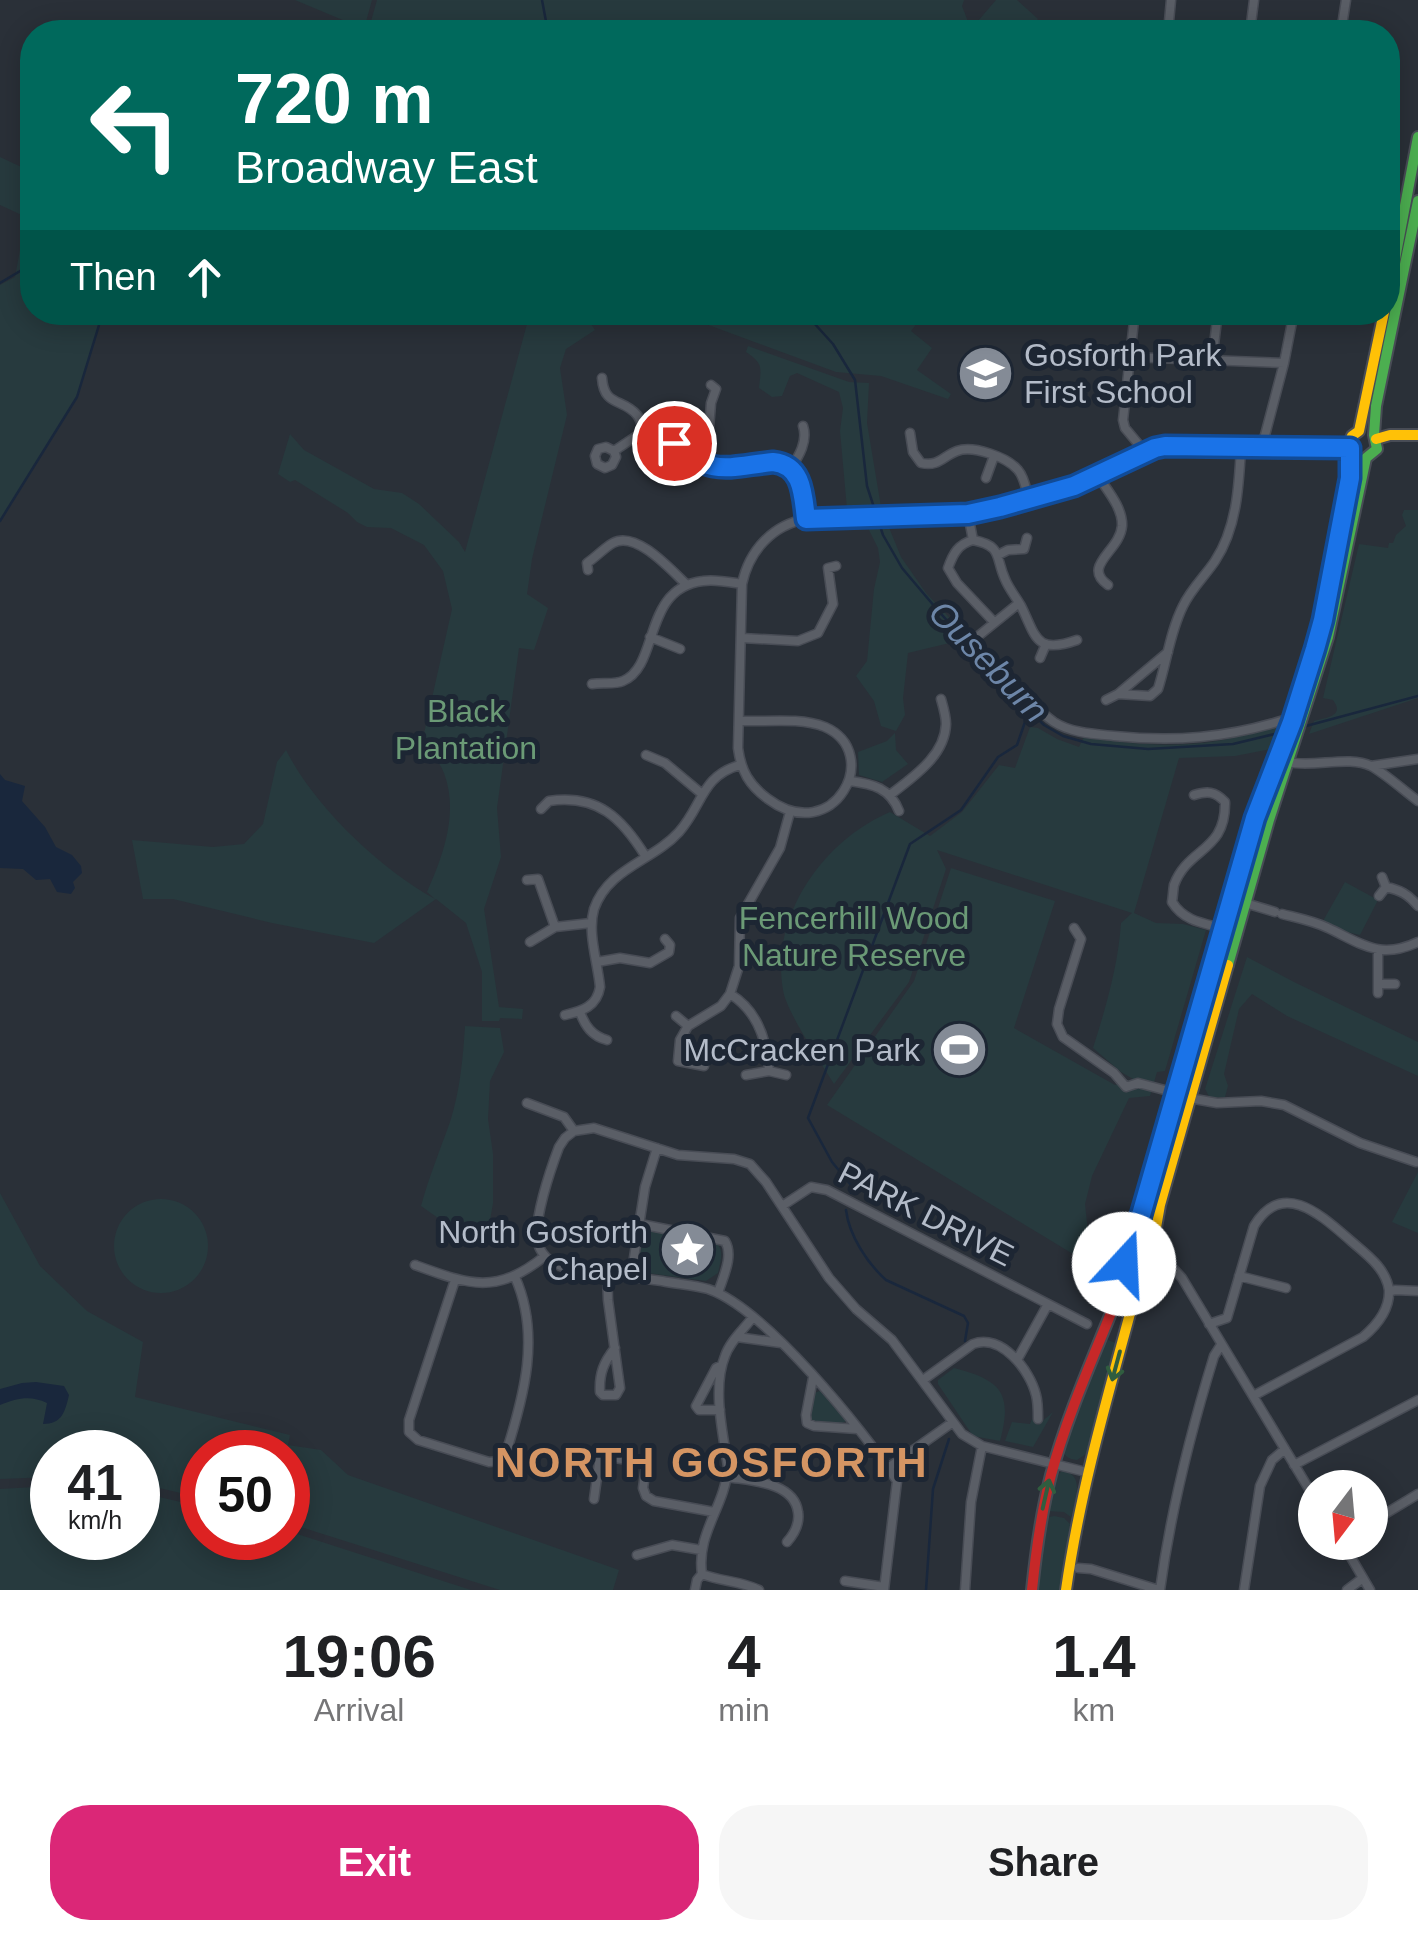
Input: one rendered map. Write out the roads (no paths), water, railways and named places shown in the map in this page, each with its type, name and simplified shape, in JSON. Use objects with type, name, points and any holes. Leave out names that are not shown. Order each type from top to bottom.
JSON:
[{"type":"main road","points":[[1400,232],[1418,137]]},
{"type":"main road","points":[[1400,289],[1418,201]]},
{"type":"main road","points":[[1359,431],[1381,325]]},
{"type":"main road","points":[[1350,450],[1358,458],[1374,454],[1376,406],[1393,325]]},
{"type":"main road","points":[[1298,721],[1323,620],[1350,478],[1352,436],[1367,431],[1375,438]]},
{"type":"main road","points":[[1375,438],[1418,435]]},
{"type":"main road","points":[[1032,1590],[1037,1538],[1053,1462],[1119,1292],[1126,1246],[1135,1234],[1255,818],[1298,721],[1331,625],[1366,458]]},
{"type":"main road","points":[[1066,1590],[1072,1534],[1086,1472],[1138,1285],[1158,1260],[1160,1250],[1154,1238],[1160,1205],[1288,762],[1292,736]]},
{"type":"main road","points":[[1135,1234],[1154,1238]]},
{"type":"main road","points":[[1125,1266],[1134,1273],[1145,1274]]},
{"type":"street","points":[[1134,325],[1122,420],[1144,452]]},
{"type":"street","points":[[1212,361],[1216,325]]},
{"type":"street","points":[[1264,448],[1291,325]]},
{"type":"street","points":[[1130,356],[1284,363]]},
{"type":"street","points":[[602,378],[608,397],[636,414],[644,432]]},
{"type":"street","points":[[696,461],[708,441],[716,387]]},
{"type":"street","points":[[792,468],[802,448],[803,426]]},
{"type":"street","points":[[614,451],[644,432],[663,436],[696,461],[712,467],[782,463],[792,468],[802,490],[806,519]]},
{"type":"street","points":[[910,433],[913,452],[921,463],[930,466],[963,449],[994,456],[1015,467],[1022,475],[1029,500]]},
{"type":"street","points":[[740,721],[810,723],[828,728],[843,742],[851,761],[850,781],[840,797],[826,808],[807,814],[790,812],[757,791],[740,766],[738,748],[742,584],[749,560],[762,541],[781,526],[806,519],[968,514],[1029,500],[1098,476],[1144,452],[1165,446],[1350,450]]},
{"type":"street","points":[[1118,694],[1156,693],[1185,602],[1217,559],[1231,526],[1241,447]]},
{"type":"street","points":[[986,478],[994,456]]},
{"type":"street","points":[[1098,476],[1118,508],[1122,525],[1114,547],[1099,565],[1098,576]]},
{"type":"street","points":[[968,514],[973,540]]},
{"type":"street","points":[[998,555],[1008,550],[1027,551],[1026,538]]},
{"type":"street","points":[[994,622],[948,568],[948,554],[973,540],[988,545],[998,555],[1004,577],[1034,638],[1046,644],[1077,640]]},
{"type":"street","points":[[586,563],[610,544],[632,541],[687,585]]},
{"type":"street","points":[[742,638],[798,641],[818,633],[833,604],[829,567]]},
{"type":"street","points":[[1087,582],[1098,576]]},
{"type":"street","points":[[1098,576],[1108,586]]},
{"type":"street","points":[[595,680],[613,684],[626,681],[637,671],[662,609],[687,585],[702,581],[742,584]]},
{"type":"street","points":[[977,637],[1019,603]]},
{"type":"street","points":[[818,633],[828,641]]},
{"type":"street","points":[[650,636],[680,648]]},
{"type":"street","points":[[1040,658],[1046,644]]},
{"type":"street","points":[[1106,700],[1168,652]]},
{"type":"street","points":[[987,656],[1051,720],[1079,732],[1172,740],[1238,732],[1284,720],[1298,721]]},
{"type":"street","points":[[890,795],[922,769],[942,743],[946,724],[942,698]]},
{"type":"street","points":[[946,724],[960,722]]},
{"type":"street","points":[[646,755],[665,763],[702,794]]},
{"type":"street","points":[[1371,766],[1418,759]]},
{"type":"street","points":[[1288,762],[1358,762],[1371,766],[1418,800]]},
{"type":"street","points":[[565,1015],[580,1012],[599,996],[591,923],[595,907],[611,882],[678,834],[720,773],[740,766]]},
{"type":"street","points":[[850,781],[882,788],[899,811]]},
{"type":"street","points":[[542,789],[549,801]]},
{"type":"street","points":[[1194,794],[1218,794],[1225,802],[1226,817],[1218,838],[1186,866],[1174,884],[1172,902],[1179,913],[1222,928]]},
{"type":"street","points":[[542,810],[549,801],[564,799],[600,807],[626,826],[646,857]]},
{"type":"street","points":[[704,1066],[678,1060],[680,1040],[688,1026],[721,1006],[730,994],[739,966],[740,918],[780,848],[790,812]]},
{"type":"street","points":[[540,868],[538,879],[555,926]]},
{"type":"street","points":[[527,880],[538,879]]},
{"type":"street","points":[[1378,896],[1384,882],[1410,896],[1418,906]]},
{"type":"street","points":[[1245,903],[1329,928],[1378,950],[1418,942]]},
{"type":"street","points":[[530,942],[555,926],[591,923]]},
{"type":"street","points":[[1074,928],[1086,939],[1059,1009],[1057,1024],[1063,1036],[1114,1073],[1126,1087],[1138,1083],[1176,1094]]},
{"type":"street","points":[[596,962],[620,958],[650,962],[669,952],[670,945],[665,939]]},
{"type":"street","points":[[1378,950],[1378,988],[1394,984]]},
{"type":"street","points":[[650,962],[654,975]]},
{"type":"street","points":[[730,994],[745,1005],[764,1036],[769,1071]]},
{"type":"street","points":[[580,1012],[593,1033],[608,1040]]},
{"type":"street","points":[[676,1016],[688,1026]]},
{"type":"street","points":[[746,1075],[769,1071],[786,1075]]},
{"type":"street","points":[[1189,1098],[1217,1103],[1261,1100],[1284,1105],[1360,1143],[1416,1162]]},
{"type":"street","points":[[528,1103],[564,1117],[574,1131]]},
{"type":"street","points":[[845,1582],[884,1588],[897,1493],[888,1468],[781,1342],[718,1294],[693,1286],[558,1266],[545,1256],[538,1242],[540,1217],[560,1148],[574,1131],[594,1128],[691,1157],[734,1159],[750,1164],[758,1170],[841,1294],[892,1340],[968,1439],[1086,1472]]},
{"type":"street","points":[[631,1277],[645,1186],[658,1148]]},
{"type":"street","name":"PARK DRIVE","points":[[782,1206],[804,1190],[819,1187],[1087,1324]]},
{"type":"street","points":[[1209,1324],[1227,1318],[1254,1226],[1261,1214],[1273,1206],[1298,1204],[1316,1211],[1374,1262],[1384,1276],[1389,1292],[1383,1315],[1374,1328],[1253,1396]]},
{"type":"street","points":[[640,1224],[725,1241],[729,1257],[718,1294]]},
{"type":"street","points":[[416,1266],[473,1284],[515,1277],[545,1256]]},
{"type":"street","points":[[1158,1260],[1182,1278],[1298,1471]]},
{"type":"street","points":[[607,1274],[620,1388],[616,1395],[608,1396],[600,1392],[599,1386],[604,1362],[615,1348]]},
{"type":"street","points":[[1239,1276],[1286,1288]]},
{"type":"street","points":[[455,1280],[409,1420],[409,1432],[418,1440],[489,1462],[500,1460],[506,1453],[527,1375],[527,1323],[515,1277]]},
{"type":"street","points":[[1389,1292],[1418,1291]]},
{"type":"street","points":[[1017,1360],[1048,1304]]},
{"type":"street","points":[[694,1590],[702,1574],[701,1550],[728,1476],[720,1410],[722,1365],[727,1350],[753,1317]]},
{"type":"street","points":[[737,1337],[781,1342]]},
{"type":"street","points":[[923,1380],[980,1341],[990,1342],[1017,1360],[1027,1374],[1036,1393],[1038,1419]]},
{"type":"street","points":[[1078,1568],[1160,1590],[1182,1465],[1220,1344]]},
{"type":"street","points":[[720,1410],[699,1410],[696,1406],[716,1368],[722,1365]]},
{"type":"street","points":[[814,1378],[807,1423],[857,1429]]},
{"type":"street","points":[[1294,1465],[1418,1400]]},
{"type":"street","points":[[888,1468],[953,1422]]},
{"type":"street","points":[[965,1590],[970,1502],[982,1446]]},
{"type":"street","points":[[1244,1590],[1260,1486],[1272,1460],[1285,1449]]},
{"type":"street","points":[[594,1499],[600,1456],[643,1462],[646,1496],[654,1500],[714,1512]]},
{"type":"street","points":[[728,1476],[772,1486],[792,1496],[800,1518],[787,1542]]},
{"type":"street","points":[[1388,1512],[1418,1494]]},
{"type":"street","points":[[636,1555],[672,1545],[701,1550]]},
{"type":"street","points":[[1353,1560],[1370,1590]]},
{"type":"street","points":[[702,1574],[759,1590]]},
{"type":"street","points":[[1347,1590],[1364,1578]]},
{"type":"water","points":[[0,774],[5,780],[25,786],[22,801],[45,827],[56,847],[72,855],[81,866],[82,873],[73,882],[71,894],[57,892],[50,879],[36,880],[23,869],[0,868]]},
{"type":"water","points":[[36,1382],[64,1386],[69,1395],[64,1412],[55,1422],[43,1424],[47,1403],[35,1399],[0,1405],[0,1389]]},
{"type":"waterway","name":"Ouseburn","points":[[542,0],[546,20]]},
{"type":"waterway","points":[[0,283],[20,271]]},
{"type":"waterway","points":[[0,521],[77,397],[99,325]]},
{"type":"waterway","name":"Ouseburn","points":[[816,325],[855,380],[867,486],[883,535],[902,568],[935,607],[1044,725],[1063,736],[1091,744],[1148,749],[1233,744],[1283,732]]},
{"type":"waterway","name":"Ouseburn","points":[[1306,726],[1418,696]]},
{"type":"waterway","points":[[851,1193],[851,1185],[832,1162],[808,1118],[910,844],[961,810],[998,757],[1017,745],[1025,722],[1025,707]]},
{"type":"waterway","points":[[846,1210],[855,1239],[879,1273],[886,1280],[964,1316],[968,1323],[965,1341]]},
{"type":"waterway","points":[[926,1590],[933,1489],[949,1439]]},
{"type":"place","name":"Gosforth Park First School","points":[[985,373]]},
{"type":"place","name":"McCracken Park","points":[[959,1050]]},
{"type":"place","name":"North Gosforth Chapel","points":[[687,1250]]},
{"type":"district","name":"NORTH GOSFORTH","points":[[712,1462]]},
{"type":"park label","name":"Black Plantation","points":[[466,730]]},
{"type":"park label","name":"Fencerhill Wood Nature Reserve","points":[[854,936]]}]
